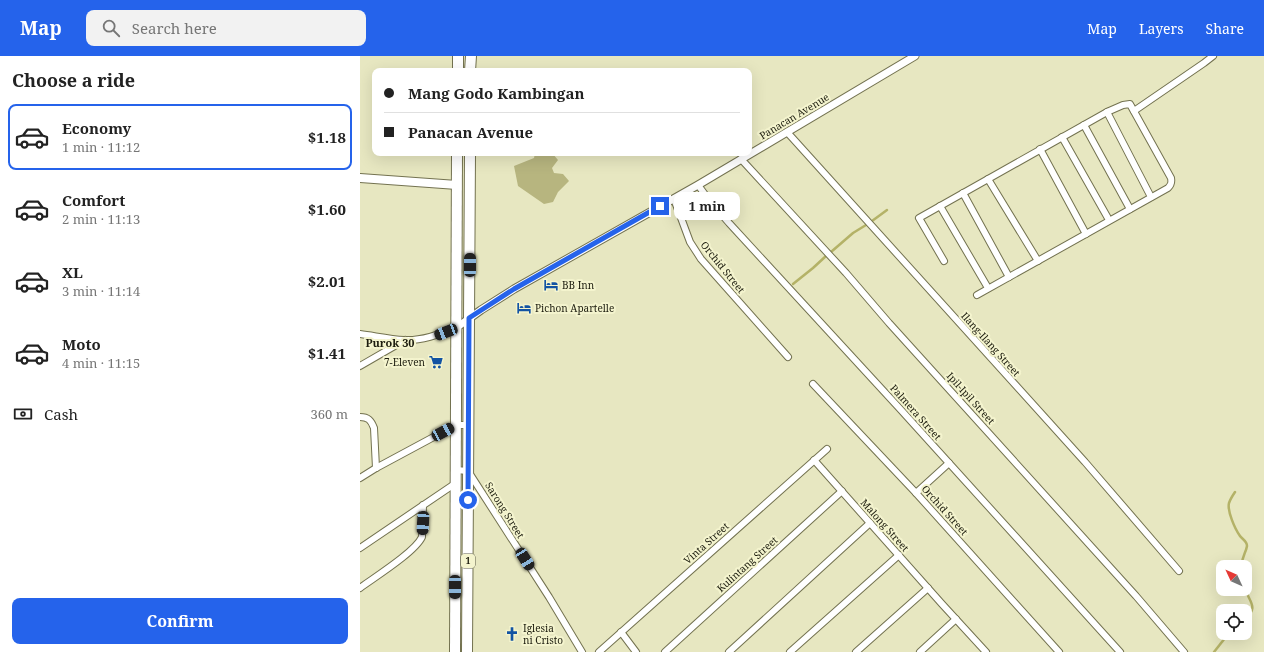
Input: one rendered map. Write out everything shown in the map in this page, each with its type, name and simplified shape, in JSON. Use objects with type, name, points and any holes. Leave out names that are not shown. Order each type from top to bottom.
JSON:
[{"type":"highway","points":[[458,56],[458,68]]},
{"type":"highway","points":[[470,56],[470,68]]},
{"type":"highway","name":"1","points":[[455,652],[457,156]]},
{"type":"highway","name":"1","points":[[468,652],[470,156]]},
{"type":"highway","points":[[457,252],[470,252]]},
{"type":"main road","points":[[360,178],[457,185]]},
{"type":"street","name":"Panacan Avenue","points":[[752,153],[915,56]]},
{"type":"street","points":[[1134,110],[1204,64],[1213,56]]},
{"type":"street","points":[[944,261],[919,218],[1107,112],[1122,104],[1130,104],[1172,182],[1168,188],[977,295]]},
{"type":"street","points":[[1107,112],[1151,197]]},
{"type":"street","points":[[1084,125],[1130,209]]},
{"type":"street","name":"Ilang-Ilang Street","points":[[787,132],[1084,462],[1179,571]]},
{"type":"street","points":[[1062,137],[1109,220]]},
{"type":"street","points":[[1040,149],[1086,234]]},
{"type":"street","name":"Panacan Avenue","points":[[456,328],[514,289],[698,185],[746,156]]},
{"type":"street","name":"Ipil-Ipil Street","points":[[741,159],[846,273],[1184,652]]},
{"type":"street","points":[[988,179],[1038,261]]},
{"type":"street","name":"Palmera Street","points":[[698,185],[729,223],[1120,652]]},
{"type":"street","points":[[963,193],[1008,277]]},
{"type":"street","name":"Orchid Street","points":[[674,198],[690,242],[701,260],[788,357]]},
{"type":"street","points":[[940,206],[988,288]]},
{"type":"street","points":[[360,334],[405,340],[435,336],[456,328]]},
{"type":"street","points":[[360,366],[405,340]]},
{"type":"street","name":"Orchid Street","points":[[814,384],[916,493],[1060,652]]},
{"type":"street","points":[[363,417],[372,422],[374,428],[376,468]]},
{"type":"street","points":[[360,478],[456,425],[469,425]]},
{"type":"street","name":"Vinta Street","points":[[599,652],[827,448]]},
{"type":"street","name":"Malong Street","points":[[814,460],[986,652]]},
{"type":"street","points":[[916,493],[949,463]]},
{"type":"street","points":[[456,470],[468,471]]},
{"type":"street","name":"Sarong Street","points":[[468,471],[549,597],[582,652]]},
{"type":"street","points":[[360,548],[456,483]]},
{"type":"street","name":"Kulintang Street","points":[[665,652],[842,492]]},
{"type":"street","points":[[360,588],[412,550],[420,541],[422,537],[423,505]]},
{"type":"street","points":[[729,652],[870,523]]},
{"type":"street","points":[[790,652],[898,555]]},
{"type":"street","points":[[856,652],[928,588]]},
{"type":"street","points":[[923,651],[956,619]]},
{"type":"street","points":[[621,632],[636,652]]},
{"type":"shaded area","points":[[534,156],[555,156],[558,160],[552,168],[554,173],[563,174],[569,181],[558,192],[553,202],[544,204],[518,186],[514,166],[534,158]]},
{"type":"waterway","points":[[872,221],[887,210]]},
{"type":"waterway","points":[[831,252],[853,233],[866,225]]},
{"type":"waterway","points":[[793,284],[826,256]]},
{"type":"waterway","points":[[1235,492],[1229,502],[1229,506],[1230,515],[1236,529],[1247,544],[1242,560]]},
{"type":"waterway","points":[[1248,596],[1252,604]]},
{"type":"waterway","points":[[1214,652],[1223,640]]},
{"type":"place","name":"BB Inn","points":[[551,285]]},
{"type":"place","name":"Pichon Apartelle","points":[[524,308]]},
{"type":"place","name":"7-Eleven","points":[[436,362]]},
{"type":"place","name":"Iglesia ni Cristo","points":[[512,634]]},
{"type":"district","name":"Purok 30","points":[[390,343]]},
{"type":"route","points":[[468,500],[469,318],[514,289],[660,206]]}]
